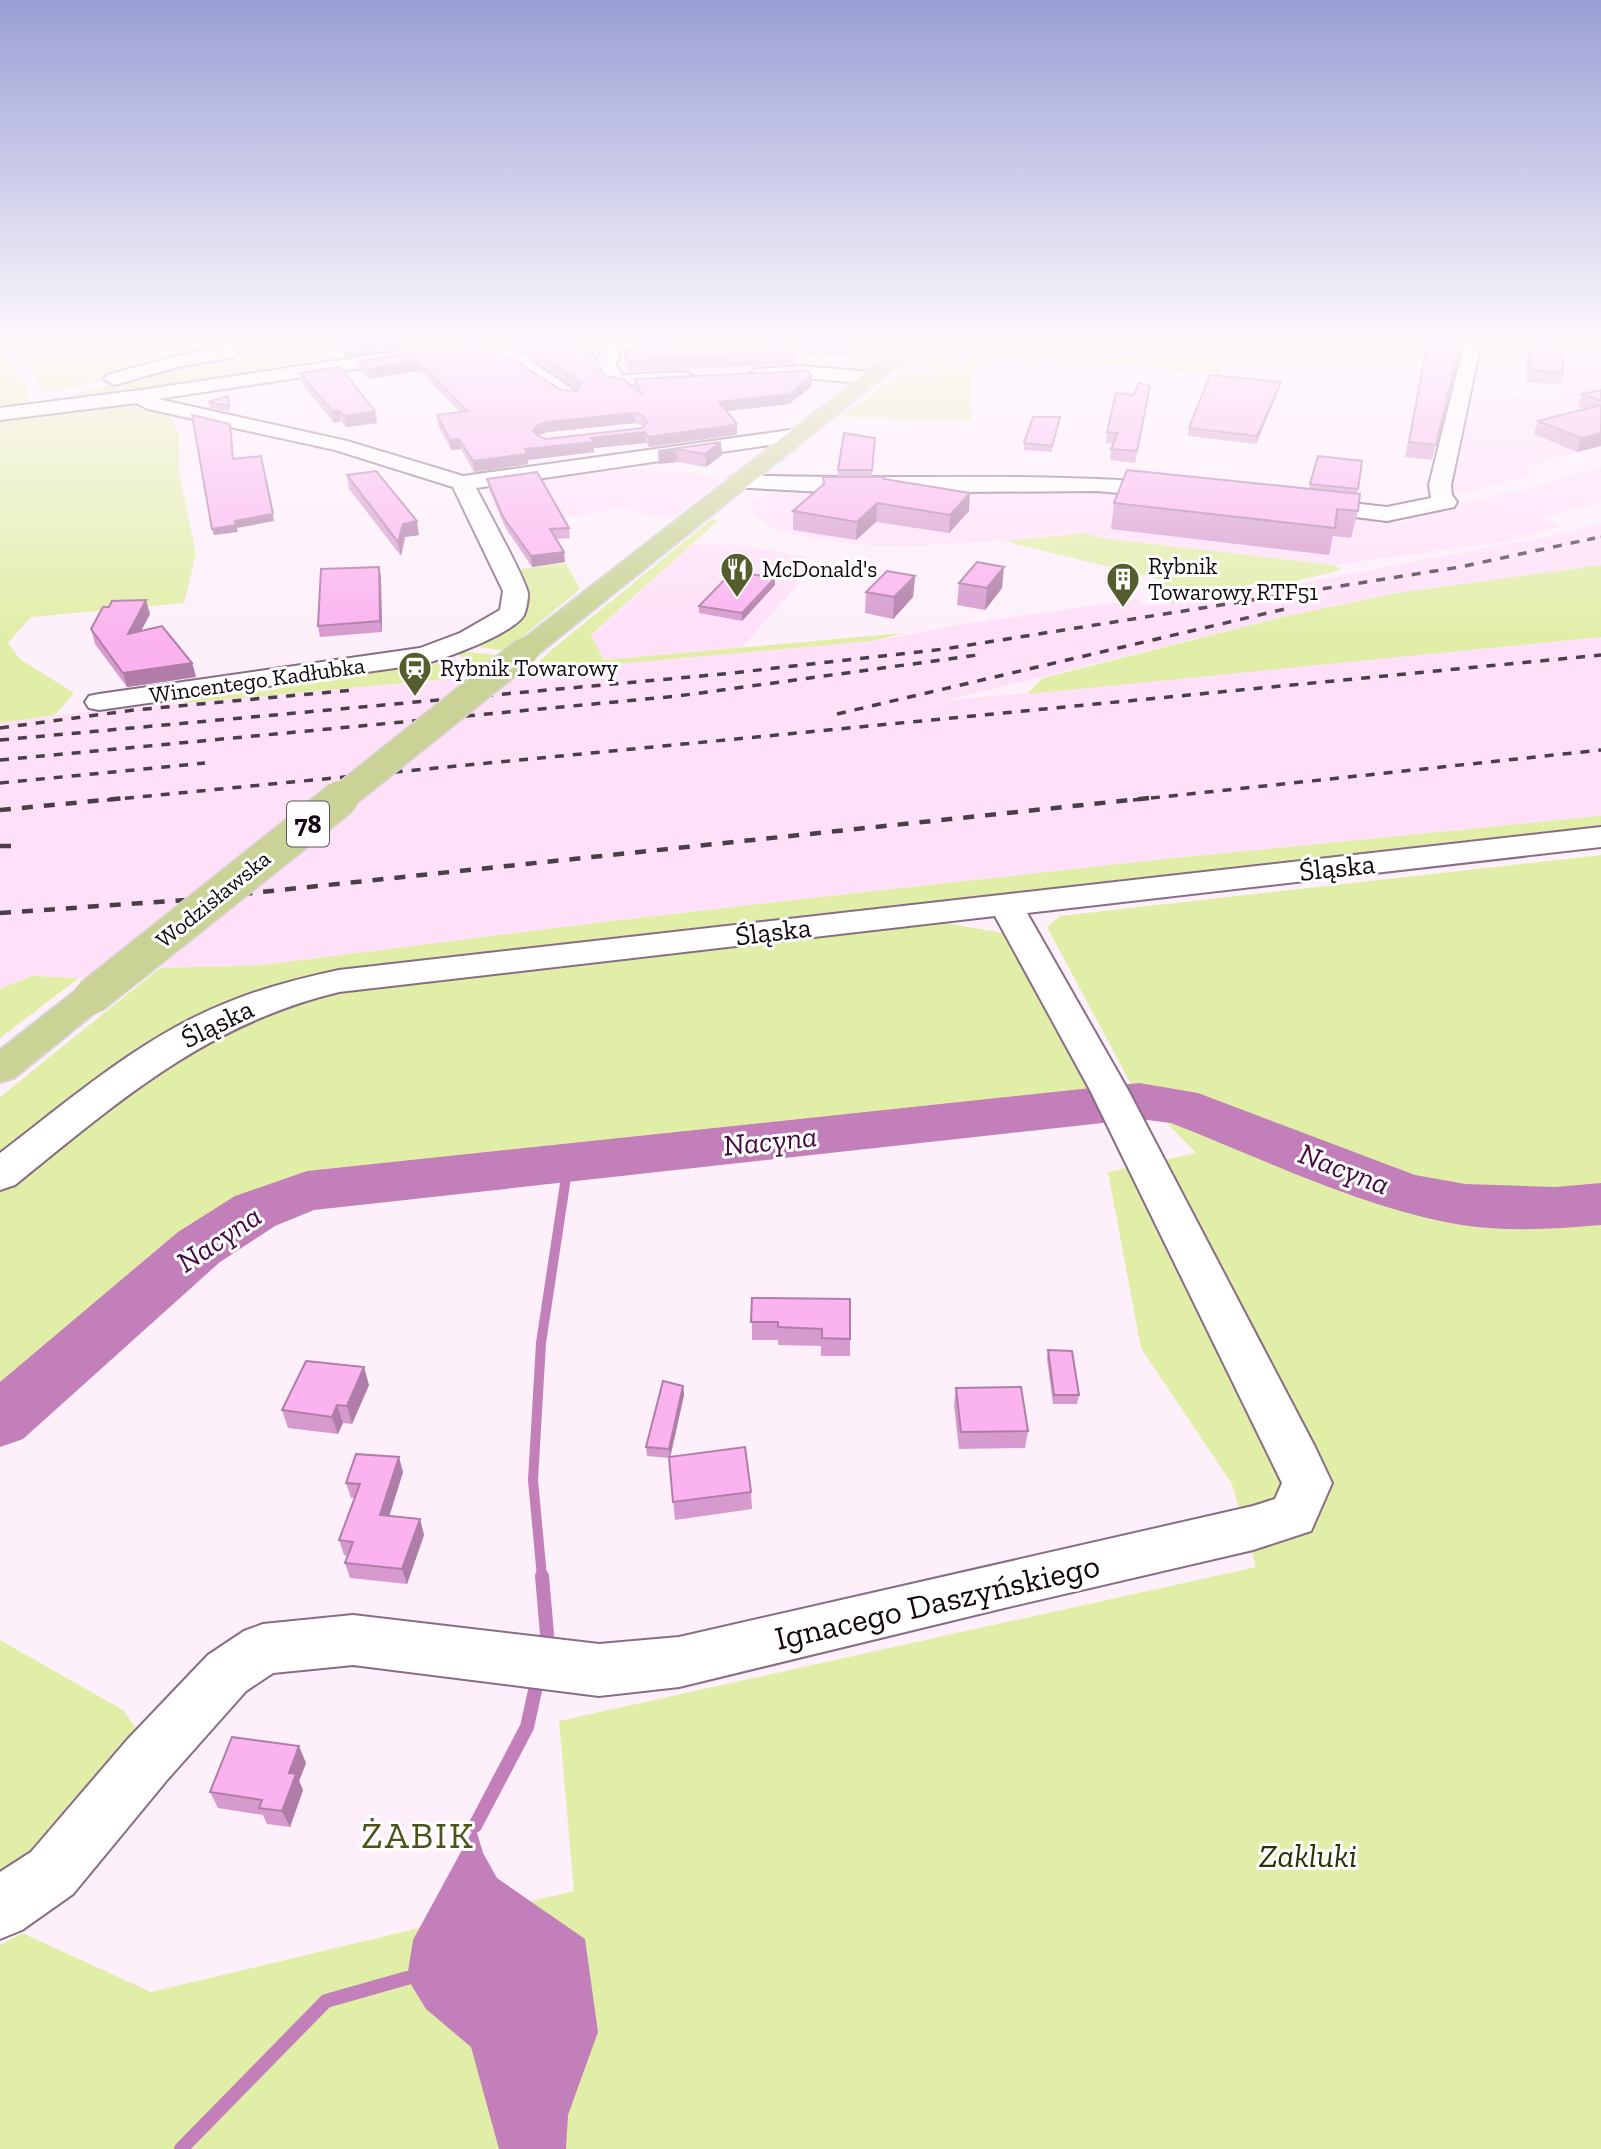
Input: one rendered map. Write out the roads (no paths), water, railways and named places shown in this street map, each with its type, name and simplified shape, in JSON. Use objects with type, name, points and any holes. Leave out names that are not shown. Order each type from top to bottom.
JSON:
[{"type":"main road","name":"Wodzisławska","points":[[0,1069],[739,482],[778,450],[785,440]]},
{"type":"street","points":[[318,440],[462,482],[737,440]]},
{"type":"street","points":[[1283,502],[1387,514],[1446,502],[1441,496],[1440,485],[1450,440]]},
{"type":"street","points":[[722,444],[778,450]]},
{"type":"street","name":"Wincentego Kadłubka","points":[[99,702],[423,656],[486,632],[512,612],[516,591],[462,482]]},
{"type":"street","points":[[739,482],[844,486],[1097,484],[1202,494]]},
{"type":"street","name":"Śląska","points":[[0,1175],[173,1044],[229,1014],[290,991],[339,981],[1601,837]]},
{"type":"street","name":"Ignacego Daszyńskiego","points":[[0,1908],[52,1873],[147,1760],[228,1673],[263,1649],[353,1640],[599,1671],[679,1662],[1253,1528],[1293,1516],[1307,1483],[1116,1103],[1005,904]]},
{"type":"waterway","name":"Nacyna","points":[[0,1420],[199,1247],[255,1211],[307,1191],[1139,1101],[1179,1106],[1406,1193],[1465,1205],[1555,1208],[1601,1204]]},
{"type":"waterway","points":[[542,1577],[533,1480],[541,1343],[568,1164]]},
{"type":"waterway","points":[[542,1576],[547,1634],[544,1650]]},
{"type":"waterway","points":[[475,1826],[527,1727],[538,1677]]},
{"type":"waterway","points":[[181,2149],[326,2001],[407,1978]]},
{"type":"railway","points":[[1587,540],[1601,537]]},
{"type":"railway","points":[[0,740],[723,674],[944,649],[1460,567],[1595,538]]},
{"type":"railway","points":[[837,714],[1289,608]]},
{"type":"railway","points":[[0,760],[678,696],[978,655]]},
{"type":"railway","points":[[107,800],[1601,655]]},
{"type":"railway","points":[[0,728],[134,710],[354,690]]},
{"type":"railway","points":[[1133,800],[1601,750]]},
{"type":"railway","points":[[0,783],[205,763]]},
{"type":"railway","points":[[0,810],[125,798]]},
{"type":"railway","points":[[0,913],[186,900],[1149,798]]},
{"type":"railway","points":[[0,846],[17,846]]},
{"type":"place","name":"McDonald's","points":[[737,599]]},
{"type":"place","name":"Rybnik Towarowy RTF51","points":[[1123,609]]},
{"type":"place","name":"Rybnik Towarowy","points":[[415,698]]},
{"type":"district","name":"ŻABIK","points":[[418,1835]]},
{"type":"park label","name":"Zakluki","points":[[1308,1855]]}]
